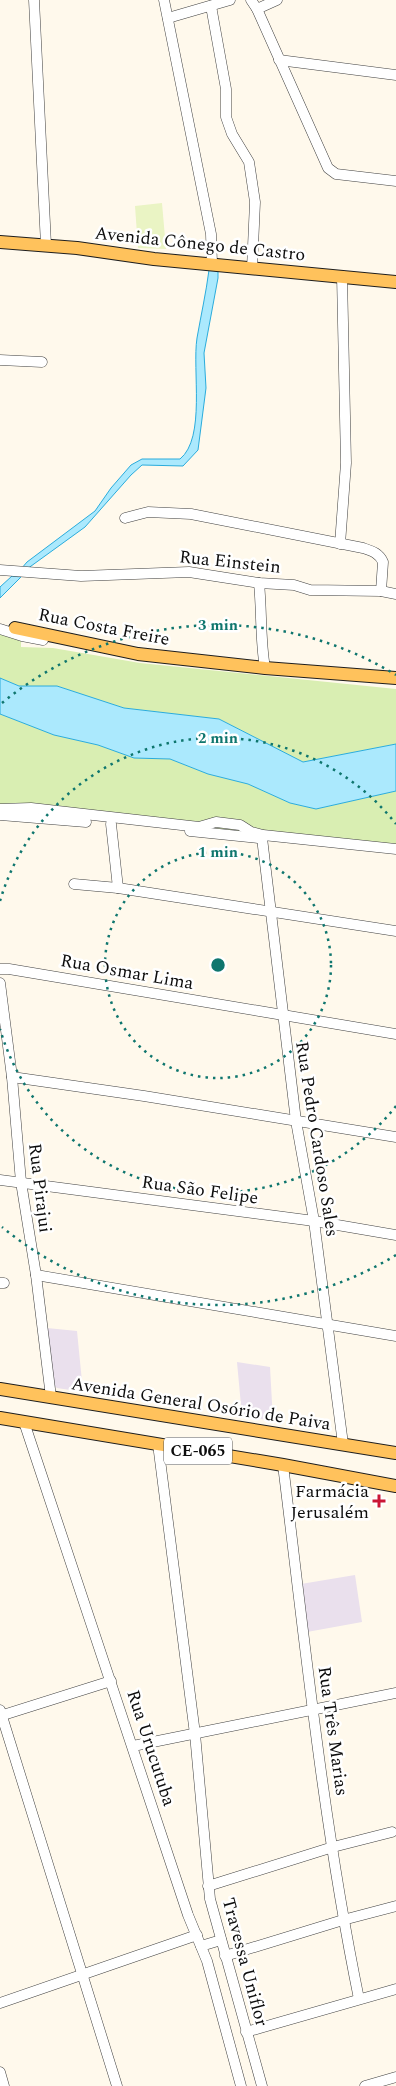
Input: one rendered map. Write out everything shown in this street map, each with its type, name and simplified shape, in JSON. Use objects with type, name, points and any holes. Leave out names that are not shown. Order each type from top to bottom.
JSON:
[{"type":"main road","name":"Avenida Cônego de Castro","points":[[0,242],[46,245],[134,257],[396,282]]},
{"type":"main road","name":"Rua Costa Freire","points":[[15,628],[138,654],[265,668],[396,678]]},
{"type":"main road","name":"Avenida General Osório de Paiva","points":[[0,1390],[396,1453]]},
{"type":"main road","name":"CE-065","points":[[0,1418],[283,1465],[396,1488]]},
{"type":"street","points":[[34,0],[46,245]]},
{"type":"street","points":[[164,0],[211,234],[212,264]]},
{"type":"street","points":[[168,18],[230,0]]},
{"type":"street","points":[[277,0],[254,4],[330,171],[336,174],[396,181]]},
{"type":"street","points":[[211,6],[226,88],[226,116],[232,134],[249,162],[255,202],[252,269]]},
{"type":"street","points":[[279,60],[396,75]]},
{"type":"street","points":[[340,544],[346,463],[342,276]]},
{"type":"street","points":[[0,360],[42,362]]},
{"type":"street","points":[[125,518],[148,512],[191,514],[363,548],[379,555],[382,562],[381,592]]},
{"type":"street","name":"Rua Einstein","points":[[0,570],[81,576],[189,572],[259,583],[294,585],[310,590],[396,594]]},
{"type":"street","points":[[259,583],[262,613],[260,641],[265,668]]},
{"type":"street","points":[[0,629],[22,636],[137,659],[396,684]]},
{"type":"street","points":[[0,809],[31,808],[199,827],[216,822],[240,825],[251,832],[263,835],[396,849]]},
{"type":"street","points":[[0,815],[262,838],[396,856]]},
{"type":"street","points":[[111,824],[118,888]]},
{"type":"street","name":"Rua Pedro Cardoso Sales","points":[[262,838],[269,910],[296,1120],[314,1221],[343,1444]]},
{"type":"street","points":[[74,884],[118,888],[234,907],[269,910],[396,931]]},
{"type":"street","name":"Rua Osmar Lima","points":[[0,969],[396,1034]]},
{"type":"street","name":"Rua Pirajui","points":[[0,983],[12,1077],[21,1182],[36,1275],[51,1397]]},
{"type":"street","points":[[12,1077],[396,1137]]},
{"type":"street","name":"Rua São Felipe","points":[[0,1180],[314,1221],[396,1235]]},
{"type":"street","points":[[36,1275],[396,1336]]},
{"type":"street","name":"Rua Urucutuba","points":[[24,1422],[188,1915],[207,1961],[242,2086]]},
{"type":"street","points":[[158,1444],[195,1734],[208,1886]]},
{"type":"street","name":"Rua Três Marias","points":[[283,1465],[343,1920],[359,1999]]},
{"type":"street","points":[[111,1680],[1,1714],[117,2086]]},
{"type":"street","points":[[133,1746],[396,1694]]},
{"type":"street","name":"Travessa Uniflor","points":[[262,2086],[225,1956],[208,1886],[333,1847],[392,1832]]},
{"type":"street","points":[[225,1956],[396,1906]]},
{"type":"street","points":[[0,2002],[196,1935]]},
{"type":"street","points":[[201,1946],[221,1940]]},
{"type":"street","points":[[246,2032],[396,1989]]},
{"type":"street","points":[[0,2072],[4,2086]]},
{"type":"street","points":[[365,2086],[396,2077]]},
{"type":"shaded area","points":[[47,1328],[77,1331],[83,1392],[57,1388],[52,1384]]},
{"type":"shaded area","points":[[237,1362],[270,1367],[273,1421],[242,1416]]},
{"type":"shaded area","points":[[355,1575],[362,1622],[307,1632],[301,1584]]},
{"type":"green space","points":[[162,203],[166,249],[138,248],[135,206]]},
{"type":"green space","points":[[0,631],[21,639],[21,647],[53,648],[140,663],[396,689],[396,744],[303,762],[219,719],[124,708],[57,686],[19,686],[0,678]]},
{"type":"green space","points":[[0,714],[54,735],[98,745],[134,758],[170,759],[208,774],[248,784],[290,803],[316,809],[396,791],[396,850],[102,820],[0,813]]},
{"type":"water","points":[[209,270],[218,271],[218,278],[204,353],[206,388],[198,450],[183,466],[142,465],[85,527],[27,569],[21,569],[27,562],[95,511],[111,488],[131,465],[142,459],[180,459],[188,449],[193,436],[195,420],[197,338]]},
{"type":"water","points":[[12,576],[21,577],[0,598],[0,587]]},
{"type":"water","points":[[0,678],[19,686],[57,686],[124,708],[219,719],[303,762],[396,744],[396,791],[316,809],[290,803],[248,784],[208,774],[170,759],[134,758],[98,745],[54,735],[0,714]]},
{"type":"place","name":"Farmácia Jerusalém","points":[[379,1501]]}]
